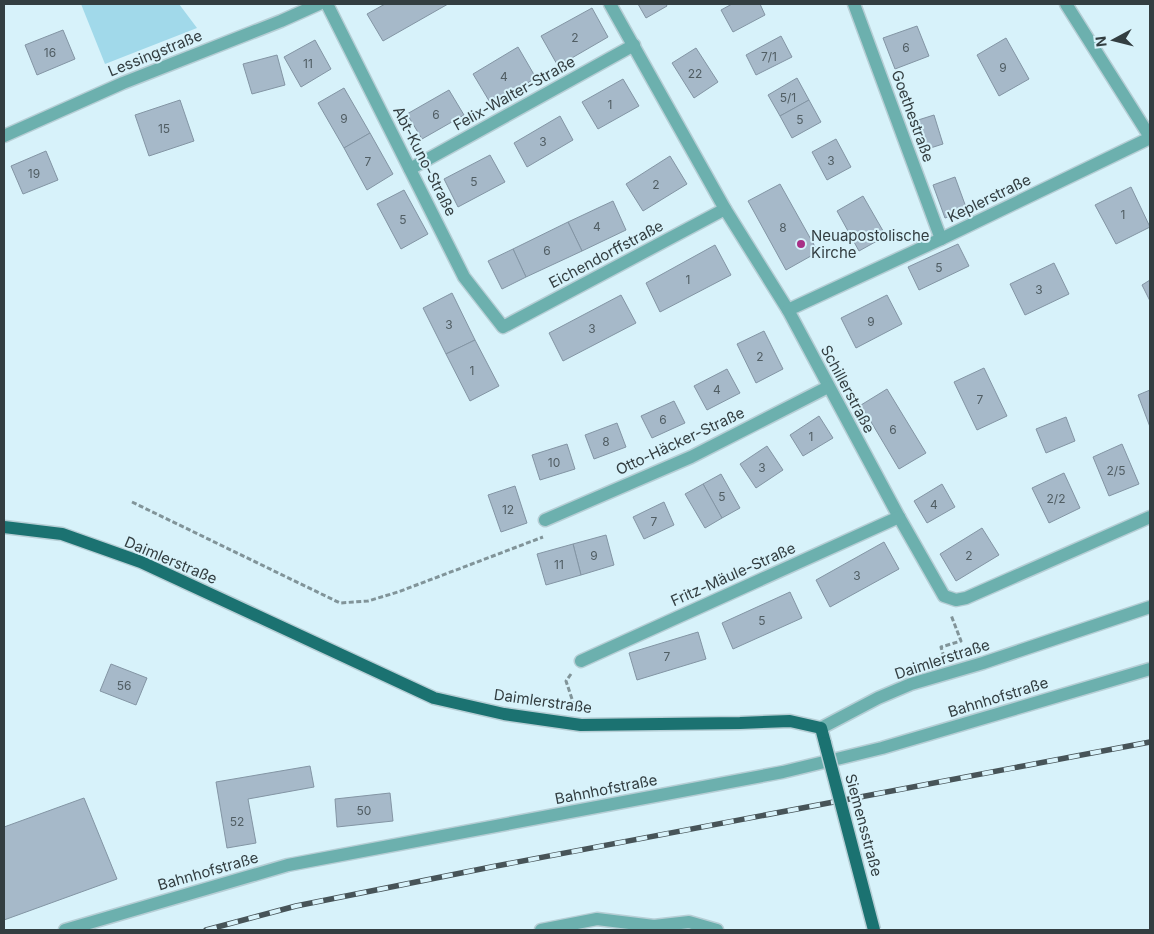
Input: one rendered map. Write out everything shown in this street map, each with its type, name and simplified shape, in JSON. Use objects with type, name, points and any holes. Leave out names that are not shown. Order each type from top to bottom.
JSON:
[{"type":"main road","name":"Daimlerstraße","points":[[4,527],[62,534],[141,562],[434,698],[504,714],[581,725],[790,721],[821,728]]},
{"type":"main road","name":"Siemensstraße","points":[[821,728],[874,930]]},
{"type":"street","name":"Lessingstraße","points":[[4,136],[123,83],[281,21],[319,4]]},
{"type":"street","name":"Abt-Kuno-Straße","points":[[327,4],[464,278],[502,328]]},
{"type":"street","name":"Schillerstraße","points":[[610,4],[726,210],[788,310],[899,517],[944,596]]},
{"type":"street","name":"Goethestraße","points":[[854,4],[941,239]]},
{"type":"street","points":[[1066,4],[1150,138]]},
{"type":"street","name":"Felix-Walter-Straße","points":[[410,169],[634,45]]},
{"type":"street","name":"Keplerstraße","points":[[788,310],[941,239],[1150,138]]},
{"type":"street","name":"Eichendorffstraße","points":[[502,328],[726,210]]},
{"type":"street","name":"Otto-Häcker-Straße","points":[[545,520],[690,457],[828,386]]},
{"type":"street","name":"Fritz-Mäule-Straße","points":[[580,661],[899,517]]},
{"type":"street","points":[[944,596],[956,600],[966,598],[1150,517]]},
{"type":"street","name":"Daimlerstraße","points":[[821,728],[878,698],[911,684],[1150,607]]},
{"type":"street","name":"Bahnhofstraße","points":[[65,930],[288,865],[783,772],[882,748],[1150,669]]},
{"type":"street","points":[[541,930],[597,919],[654,926],[689,922],[716,930]]},
{"type":"path","points":[[132,502],[340,603],[368,600],[398,592],[544,537],[545,520]]},
{"type":"path","points":[[944,596],[961,641],[941,647],[949,673]]},
{"type":"path","points":[[580,661],[566,681],[581,725]]},
{"type":"shaded area","points":[[81,4],[179,4],[197,28],[105,64]]},
{"type":"building","points":[[385,4],[448,4],[383,41],[367,14]]},
{"type":"building","points":[[638,4],[666,4],[667,6],[646,18]]},
{"type":"building","points":[[732,4],[760,4],[765,15],[733,32],[721,10]]},
{"type":"building","points":[[592,8],[608,37],[558,66],[541,36]]},
{"type":"building","points":[[917,26],[929,56],[895,69],[883,38]]},
{"type":"building","points":[[63,30],[75,59],[37,75],[25,45]]},
{"type":"building","points":[[781,36],[792,57],[756,75],[746,55]]},
{"type":"building","points":[[1006,38],[1029,79],[999,96],[977,55]]},
{"type":"building","points":[[315,40],[331,69],[301,87],[284,57]]},
{"type":"building","points":[[518,47],[536,78],[491,104],[473,74]]},
{"type":"building","points":[[696,48],[718,82],[694,98],[672,63]]},
{"type":"building","points":[[277,55],[285,85],[252,94],[243,64]]},
{"type":"building","points":[[797,78],[809,100],[780,116],[768,95]]},
{"type":"building","points":[[623,79],[639,106],[598,129],[582,102]]},
{"type":"building","points":[[344,88],[370,133],[344,148],[318,103]]},
{"type":"building","points":[[449,90],[464,115],[422,139],[407,114]]},
{"type":"building","points":[[180,100],[194,141],[149,156],[135,115]]},
{"type":"building","points":[[809,100],[821,122],[792,138],[780,116]]},
{"type":"building","points":[[934,115],[943,144],[924,150],[915,121]]},
{"type":"building","points":[[560,116],[573,140],[527,167],[514,143]]},
{"type":"building","points":[[370,133],[393,174],[367,190],[344,148]]},
{"type":"building","points":[[836,139],[851,167],[827,180],[812,152]]},
{"type":"building","points":[[46,151],[58,180],[23,194],[11,166]]},
{"type":"building","points":[[490,155],[505,182],[458,207],[444,179]]},
{"type":"building","points":[[670,156],[687,184],[643,211],[626,184]]},
{"type":"building","points":[[955,177],[967,210],[945,218],[933,185]]},
{"type":"building","points":[[780,184],[818,252],[786,270],[748,201]]},
{"type":"building","points":[[1131,187],[1150,227],[1116,244],[1095,205]]},
{"type":"building","points":[[404,190],[428,234],[401,249],[377,204]]},
{"type":"building","points":[[863,196],[886,236],[859,251],[837,211]]},
{"type":"building","points":[[613,201],[626,230],[582,251],[568,222]]},
{"type":"building","points":[[568,222],[582,251],[526,277],[513,249]]},
{"type":"building","points":[[958,244],[969,266],[919,290],[908,267]]},
{"type":"building","points":[[715,245],[731,275],[660,312],[646,283]]},
{"type":"building","points":[[513,249],[526,277],[502,289],[488,261]]},
{"type":"building","points":[[1054,263],[1069,294],[1025,315],[1010,284]]},
{"type":"building","points":[[1150,280],[1150,301],[1142,285]]},
{"type":"building","points":[[452,293],[475,340],[446,354],[423,308]]},
{"type":"building","points":[[621,295],[636,323],[563,361],[549,333]]},
{"type":"building","points":[[887,295],[902,324],[856,348],[841,318]]},
{"type":"building","points":[[764,331],[783,369],[756,383],[737,344]]},
{"type":"building","points":[[475,340],[499,386],[470,401],[446,354]]},
{"type":"building","points":[[984,368],[1007,416],[977,430],[954,382]]},
{"type":"building","points":[[727,369],[740,393],[707,410],[694,386]]},
{"type":"building","points":[[887,389],[926,453],[899,469],[861,405]]},
{"type":"building","points":[[1150,390],[1150,427],[1138,395]]},
{"type":"building","points":[[674,401],[685,423],[652,438],[641,416]]},
{"type":"building","points":[[819,416],[833,438],[803,456],[790,435]]},
{"type":"building","points":[[1066,417],[1075,441],[1046,453],[1036,429]]},
{"type":"building","points":[[617,423],[626,447],[594,459],[585,435]]},
{"type":"building","points":[[567,444],[575,469],[540,480],[532,455]]},
{"type":"building","points":[[1122,444],[1139,484],[1109,496],[1093,457]]},
{"type":"building","points":[[767,446],[783,470],[756,488],[740,464]]},
{"type":"building","points":[[1064,473],[1080,508],[1049,523],[1032,488]]},
{"type":"building","points":[[721,474],[740,508],[722,518],[703,484]]},
{"type":"building","points":[[703,484],[722,518],[705,528],[685,494]]},
{"type":"building","points":[[942,484],[955,507],[927,523],[914,501]]},
{"type":"building","points":[[515,486],[527,523],[501,532],[488,495]]},
{"type":"building","points":[[664,502],[674,525],[644,539],[633,517]]},
{"type":"building","points":[[982,528],[999,555],[956,581],[940,554]]},
{"type":"building","points":[[606,535],[614,565],[581,575],[573,544]]},
{"type":"building","points":[[884,542],[899,569],[830,607],[816,580]]},
{"type":"building","points":[[573,544],[581,575],[546,585],[537,554]]},
{"type":"building","points":[[790,592],[802,618],[733,649],[722,623]]},
{"type":"building","points":[[698,632],[706,659],[637,680],[629,653]]},
{"type":"building","points":[[111,664],[147,678],[136,705],[100,691]]},
{"type":"building","points":[[310,766],[314,787],[248,799],[256,843],[227,848],[216,782]]},
{"type":"building","points":[[390,793],[393,821],[337,827],[335,799]]},
{"type":"building","points":[[84,798],[117,879],[4,920],[4,827]]},
{"type":"railway","points":[[206,930],[296,906],[491,867],[1150,742]]},
{"type":"place","name":"Neuapostolische Kirche","points":[[801,244]]}]
